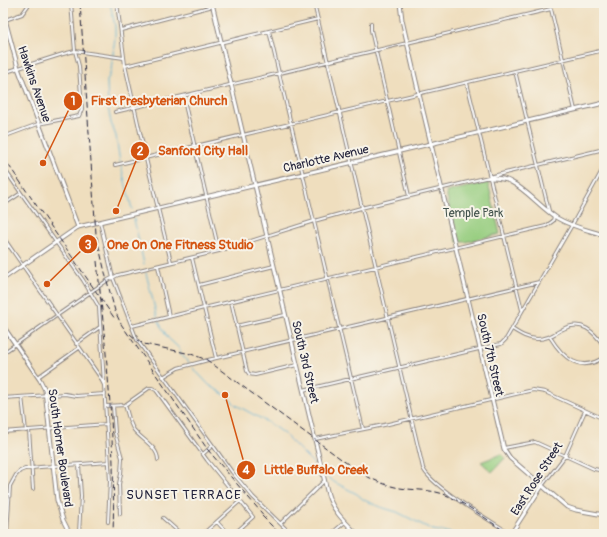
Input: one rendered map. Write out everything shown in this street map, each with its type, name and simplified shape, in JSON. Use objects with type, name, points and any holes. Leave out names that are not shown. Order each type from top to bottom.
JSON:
[{"type":"street","points":[[5,20],[22,14],[30,3]]},
{"type":"street","points":[[3,137],[38,124],[79,116],[82,109],[79,66],[75,51],[71,3]]},
{"type":"street","points":[[117,3],[125,66],[171,262]]},
{"type":"street","points":[[314,3],[424,472],[432,480],[464,503],[511,534]]},
{"type":"street","name":"South 7th Street","points":[[400,3],[407,43],[504,449],[510,458],[564,504],[572,509],[604,515]]},
{"type":"street","points":[[121,30],[212,5]]},
{"type":"street","name":"South 3rd Street","points":[[212,5],[324,481],[331,505],[357,534]]},
{"type":"street","points":[[115,112],[551,9],[575,110]]},
{"type":"street","name":"Hawkins Avenue","points":[[3,12],[18,68],[78,227]]},
{"type":"street","points":[[125,66],[318,19]]},
{"type":"street","points":[[371,23],[409,196]]},
{"type":"street","points":[[269,31],[363,429]]},
{"type":"street","points":[[115,165],[146,159],[194,146],[604,50]]},
{"type":"street","points":[[3,73],[75,51],[124,58]]},
{"type":"street","points":[[515,71],[549,212]]},
{"type":"street","points":[[467,82],[522,311]]},
{"type":"street","points":[[183,96],[219,251]]},
{"type":"street","name":"Charlotte Avenue","points":[[3,279],[78,227],[604,103]]},
{"type":"street","points":[[3,353],[100,286],[113,278],[128,272],[219,251],[361,208],[490,178],[604,149]]},
{"type":"street","points":[[3,167],[91,292],[99,307],[109,462],[110,500],[108,522]]},
{"type":"street","points":[[303,390],[501,344],[512,329],[604,167]]},
{"type":"street","points":[[490,178],[502,178],[512,182],[554,216],[572,225],[604,235]]},
{"type":"street","points":[[3,206],[21,193]]},
{"type":"street","points":[[132,327],[169,316],[546,226],[551,223],[554,216]]},
{"type":"street","points":[[100,221],[113,278],[140,345],[232,472],[253,497],[291,534]]},
{"type":"street","points":[[3,236],[104,385]]},
{"type":"street","points":[[3,249],[9,245]]},
{"type":"street","points":[[192,258],[216,358]]},
{"type":"street","points":[[158,266],[169,316]]},
{"type":"street","points":[[199,285],[274,266]]},
{"type":"street","points":[[163,377],[169,372],[183,366],[539,282]]},
{"type":"street","points":[[231,302],[247,371],[250,375],[297,365]]},
{"type":"street","points":[[236,326],[285,315]]},
{"type":"street","name":"South Horner Boulevard","points":[[3,326],[43,385],[46,395],[58,505],[70,534]]},
{"type":"street","points":[[512,329],[532,339],[538,339],[550,337],[564,328],[578,326],[593,332],[604,346]]},
{"type":"street","points":[[76,344],[100,327]]},
{"type":"street","points":[[550,337],[562,354],[577,363],[595,362],[604,357]]},
{"type":"street","points":[[38,377],[80,348]]},
{"type":"street","points":[[106,406],[125,405],[150,388],[156,390],[253,518],[234,534]]},
{"type":"street","points":[[314,439],[411,419],[527,391],[538,390],[604,419]]},
{"type":"street","points":[[3,398],[65,394],[81,396],[105,394]]},
{"type":"street","points":[[22,397],[26,431]]},
{"type":"street","points":[[125,405],[132,427],[149,444],[158,460]]},
{"type":"street","points":[[113,406],[115,433],[122,458],[119,484],[120,514]]},
{"type":"street","name":"East Rose Street","points":[[511,534],[542,486],[565,456],[585,411]]},
{"type":"street","points":[[3,432],[106,424]]},
{"type":"street","points":[[29,430],[33,489]]},
{"type":"street","points":[[504,449],[535,442],[594,469],[604,471]]},
{"type":"street","points":[[203,454],[212,446]]},
{"type":"street","points":[[7,534],[9,494],[11,481],[16,474],[25,469],[32,468],[109,462]]},
{"type":"street","points":[[79,465],[81,496],[79,534]]},
{"type":"street","points":[[280,524],[324,481]]},
{"type":"street","points":[[3,494],[9,494]]},
{"type":"street","points":[[203,534],[240,501]]},
{"type":"street","points":[[163,518],[180,534]]},
{"type":"street","points":[[3,520],[8,520]]},
{"type":"street","points":[[217,522],[228,534]]},
{"type":"street","points":[[331,534],[345,522]]},
{"type":"green space","name":"Temple Park","points":[[488,182],[500,234],[466,242],[457,242],[446,192]]},
{"type":"green space","points":[[501,454],[505,458],[492,472],[481,462]]},
{"type":"waterway","points":[[110,3],[115,26],[115,37],[111,71],[107,81],[108,107],[111,123],[116,136],[120,162]]},
{"type":"waterway","points":[[121,166],[132,209]]},
{"type":"waterway","points":[[134,219],[144,264]]},
{"type":"waterway","points":[[146,273],[157,317]]},
{"type":"waterway","points":[[158,321],[168,338],[180,349],[180,353],[189,363]]},
{"type":"waterway","points":[[193,368],[209,385],[225,395],[236,405],[269,423],[284,434],[317,467]]},
{"type":"waterway","points":[[327,476],[334,482],[357,494],[364,500],[397,512],[433,530],[457,534]]},
{"type":"railway","points":[[80,3],[96,234],[115,311],[121,324],[208,450],[266,518]]},
{"type":"railway","points":[[3,157],[115,319]]},
{"type":"railway","points":[[97,261],[112,431],[114,500],[113,534]]},
{"type":"railway","points":[[130,334],[144,344],[191,354],[207,360],[356,470],[368,477],[393,487],[432,491],[448,496],[466,505],[509,534]]},
{"type":"railway","points":[[262,516],[280,534]]},
{"type":"place","name":"First Presbyterian Church","points":[[43,163]]},
{"type":"place","name":"Sanford City Hall","points":[[116,211]]},
{"type":"place","name":"One On One Fitness Studio","points":[[47,284]]},
{"type":"place","name":"Little Buffalo Creek","points":[[225,395]]},
{"type":"district","name":"SUNSET TERRACE","points":[[184,495]]}]
